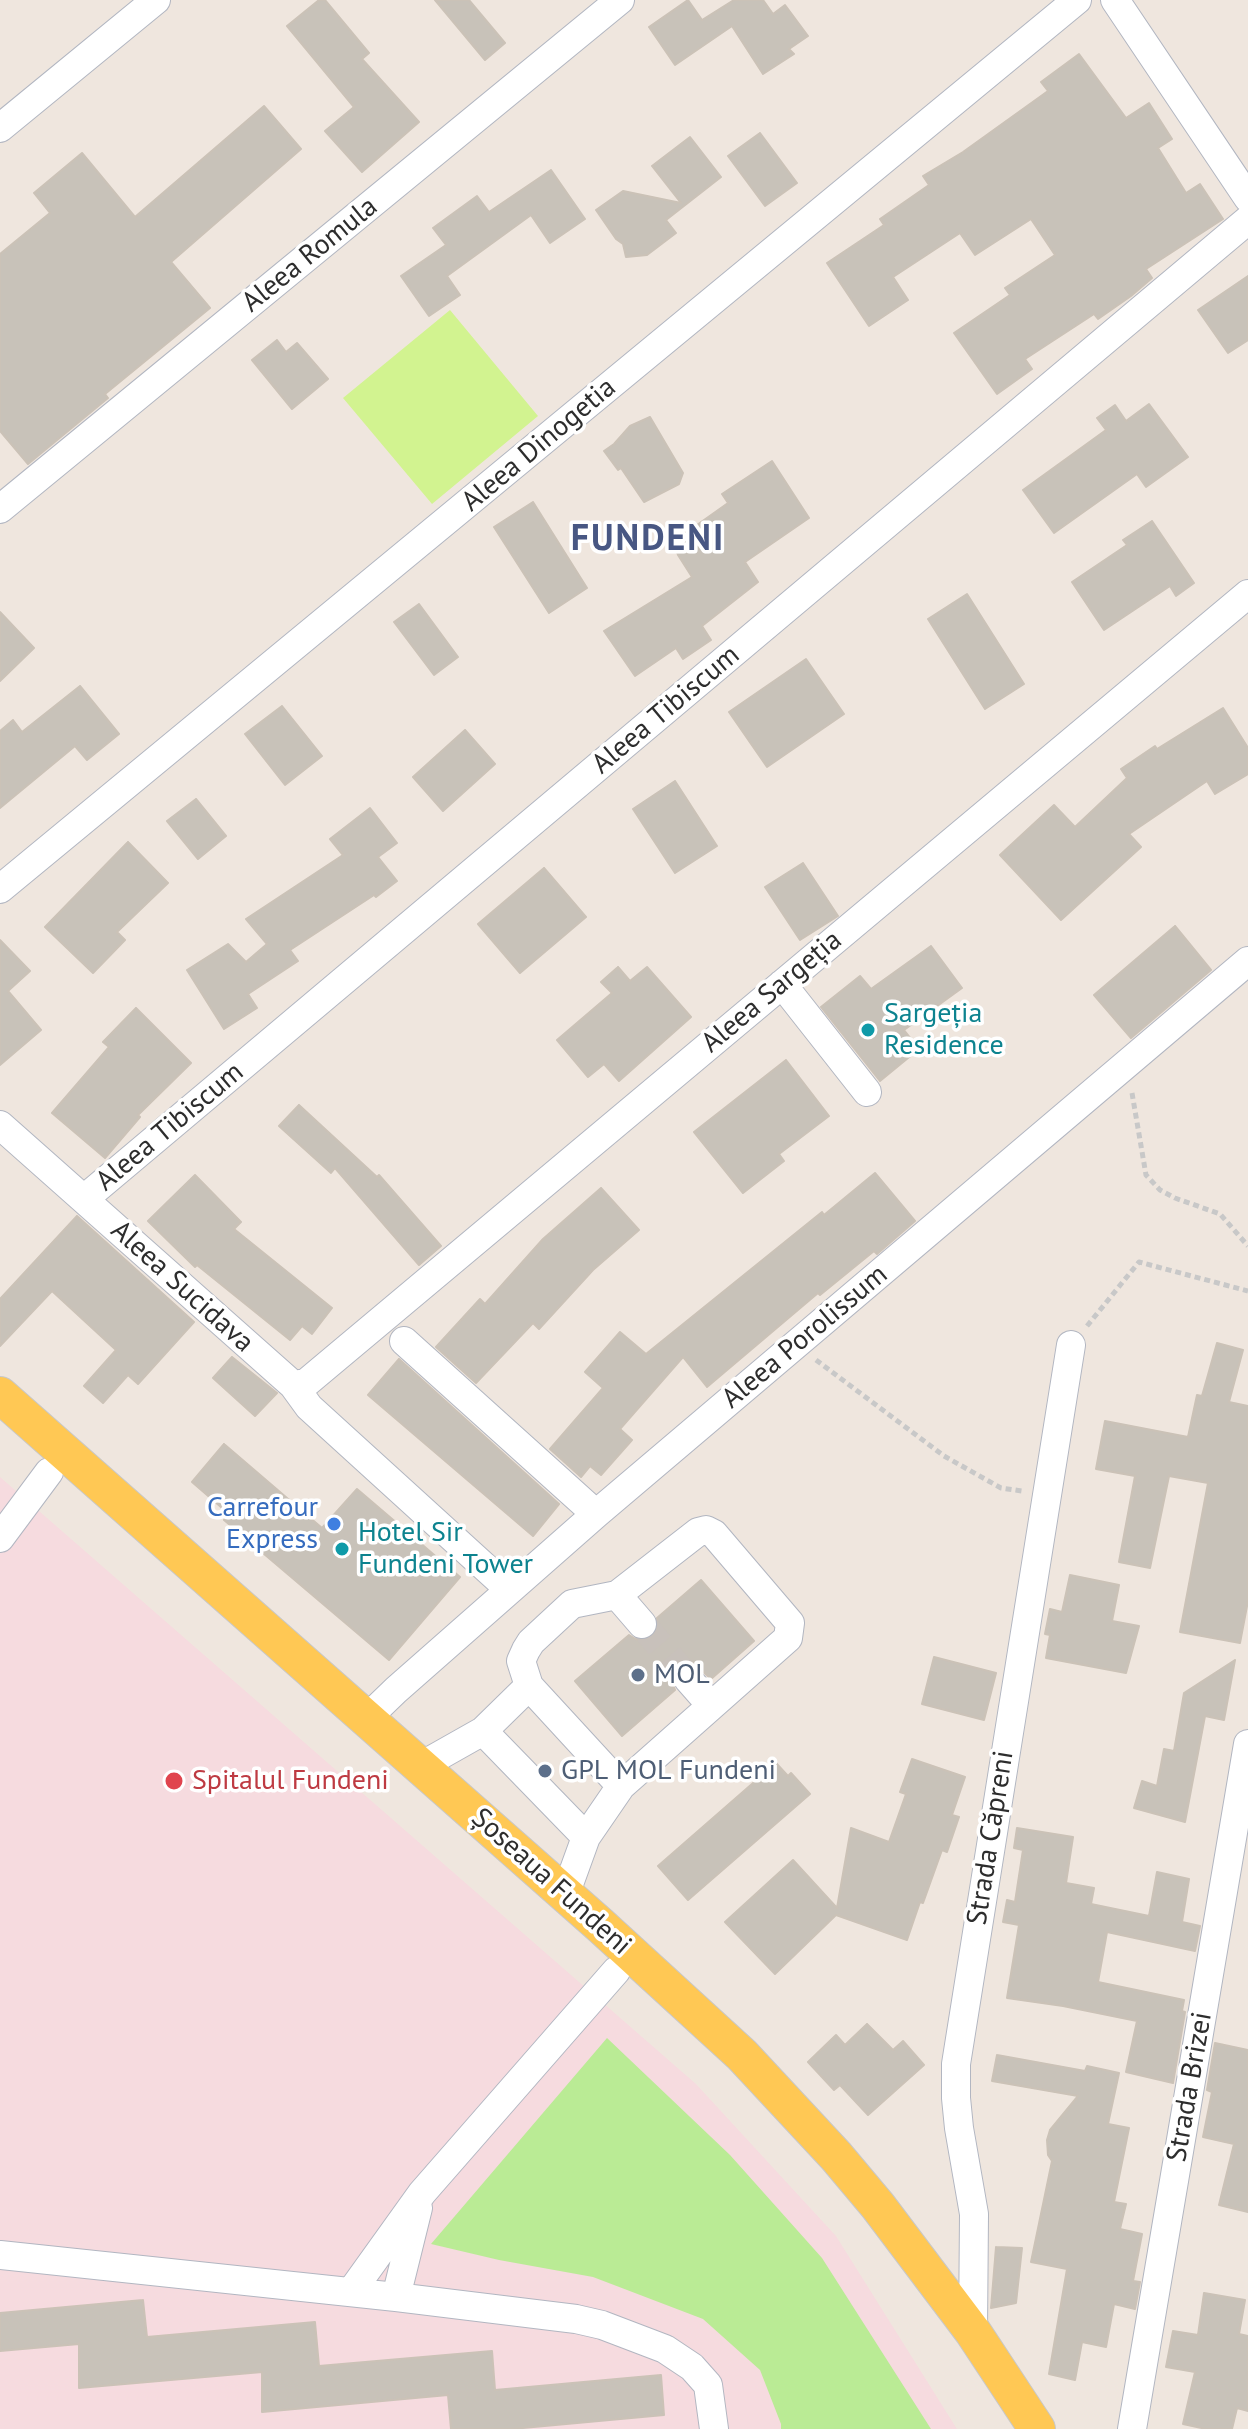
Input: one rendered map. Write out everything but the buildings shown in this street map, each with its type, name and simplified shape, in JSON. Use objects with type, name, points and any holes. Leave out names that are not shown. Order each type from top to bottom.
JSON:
[{"type":"main road","name":"Șoseaua Fundeni","points":[[0,1395],[421,1766],[742,2055],[878,2206],[973,2332],[1037,2429]]},
{"type":"main road","name":"Șoseaua Fundeni","points":[[0,1429],[616,1971],[715,2063],[822,2173],[906,2279],[1010,2429]]},
{"type":"street","points":[[0,128],[156,0]]},
{"type":"street","name":"Aleea Romula","points":[[0,509],[620,0]]},
{"type":"street","name":"Aleea Dinogetia","points":[[0,889],[1077,0]]},
{"type":"street","points":[[1115,0],[1248,198]]},
{"type":"street","name":"Aleea Tibiscum","points":[[84,1199],[1248,220]]},
{"type":"street","name":"Aleea Sargeția","points":[[293,1385],[306,1383],[1248,594]]},
{"type":"street","name":"Aleea Porolissum","points":[[367,1718],[596,1514],[1248,961]]},
{"type":"street","points":[[782,984],[867,1092]]},
{"type":"street","name":"Aleea Sucidava","points":[[0,1125],[293,1385],[309,1407],[509,1589]]},
{"type":"street","points":[[404,1341],[596,1514]]},
{"type":"street","name":"Strada Căpreni","points":[[973,2332],[974,2214],[957,2113],[956,2064],[1071,1345]]},
{"type":"street","points":[[0,1538],[49,1472]]},
{"type":"street","points":[[565,1895],[586,1837],[621,1786],[788,1638],[790,1623],[714,1534],[706,1530],[698,1532],[617,1595],[572,1604],[531,1642],[521,1661],[529,1686],[621,1786]]},
{"type":"street","points":[[617,1595],[642,1624]]},
{"type":"street","points":[[688,1679],[710,1704]]},
{"type":"street","points":[[421,1766],[483,1731],[529,1686]]},
{"type":"street","points":[[483,1731],[586,1837]]},
{"type":"street","name":"Strada Brizei","points":[[1132,2429],[1248,1744]]},
{"type":"street","points":[[351,2292],[422,2193],[616,1971]]},
{"type":"street","points":[[396,2297],[422,2193]]},
{"type":"street","points":[[0,2255],[396,2297],[576,2319],[602,2325],[665,2349],[692,2367],[708,2385],[714,2429]]},
{"type":"path","points":[[1121,1071],[1135,1101],[1146,1175],[1160,1190],[1175,1198],[1220,1214],[1248,1246]]},
{"type":"path","points":[[1071,1345],[1139,1262],[1248,1291]]},
{"type":"path","points":[[796,1345],[944,1456],[1001,1488],[1046,1496]]},
{"type":"shaded area","name":"Spitalul Fundeni","points":[[0,1477],[696,2084],[836,2236],[957,2429],[0,2429]]},
{"type":"green space","points":[[450,310],[538,416],[432,504],[343,398]]},
{"type":"green space","points":[[607,2038],[730,2155],[822,2258],[931,2429],[781,2429],[760,2370],[703,2319],[593,2277],[431,2244]]},
{"type":"tunnel","points":[[642,1624],[688,1679]]},
{"type":"place","name":"Sargeția Residence","points":[[868,1030]]},
{"type":"place","name":"Carrefour Express","points":[[334,1524]]},
{"type":"place","name":"Hotel Sir Fundeni Tower","points":[[342,1549]]},
{"type":"place","name":"MOL","points":[[638,1675]]},
{"type":"place","name":"GPL MOL Fundeni","points":[[545,1771]]},
{"type":"place","name":"Spitalul Fundeni","points":[[174,1781]]},
{"type":"district","name":"FUNDENI","points":[[648,540]]}]
